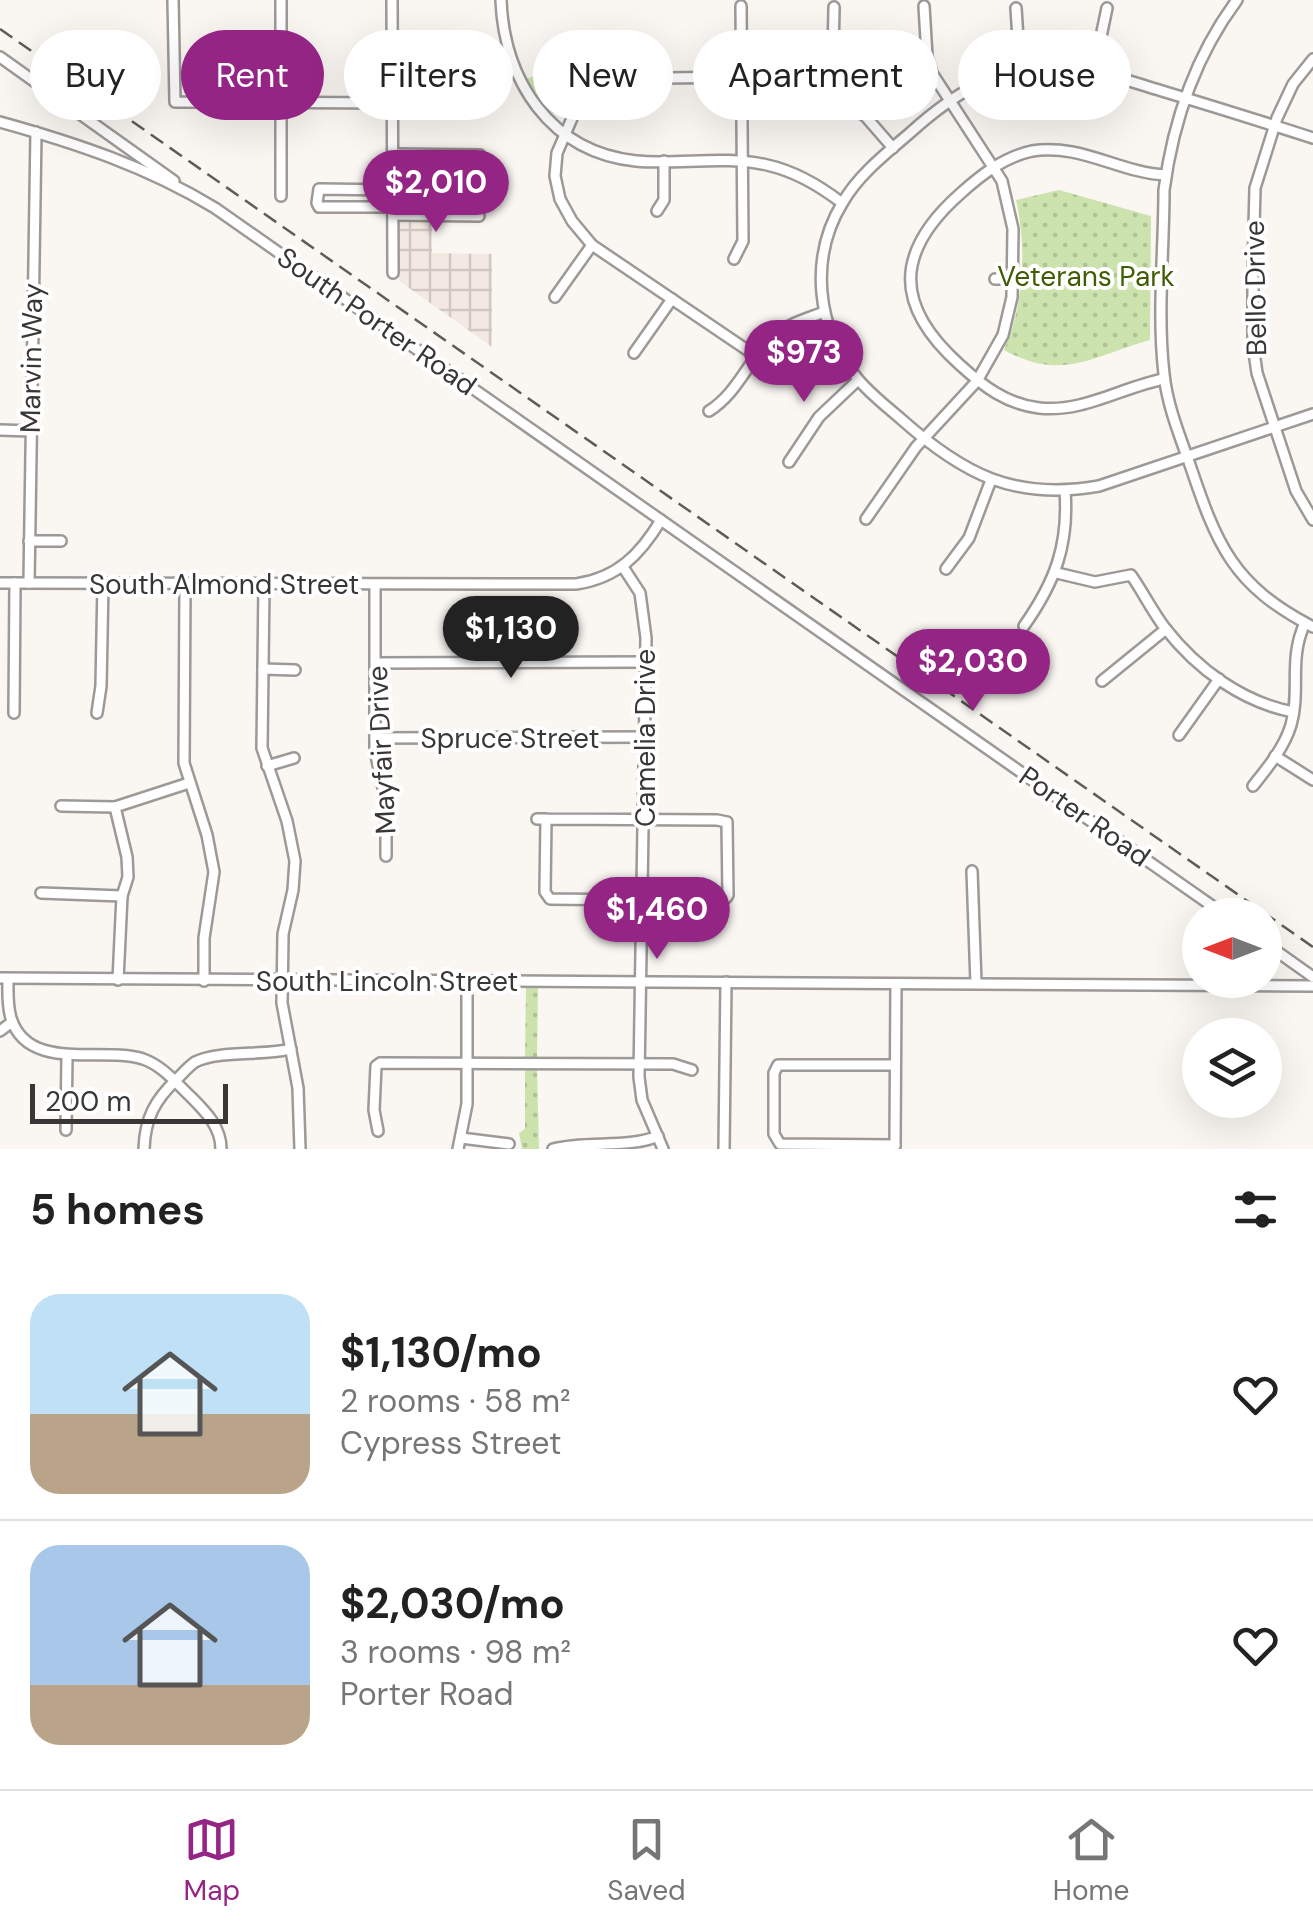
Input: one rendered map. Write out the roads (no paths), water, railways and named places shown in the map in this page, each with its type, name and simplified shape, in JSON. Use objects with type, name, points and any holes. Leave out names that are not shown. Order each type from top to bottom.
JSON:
[{"type":"street","points":[[173,0],[175,102],[181,102]]},
{"type":"street","points":[[281,0],[281,30]]},
{"type":"street","points":[[392,0],[392,30]]},
{"type":"street","points":[[501,0],[506,48],[513,69],[533,104],[564,133],[612,156],[635,161],[743,161],[789,172],[842,203]]},
{"type":"street","points":[[1237,0],[1204,47],[1166,176],[1164,379],[1212,528],[1236,569],[1270,602],[1310,625],[1294,656],[1294,712],[1290,726],[1254,786]]},
{"type":"street","points":[[741,6],[741,30]]},
{"type":"street","points":[[866,519],[924,440],[977,381],[1003,335],[1013,278],[1012,220],[1002,181],[932,74],[924,6]]},
{"type":"street","points":[[834,7],[834,57],[826,88],[866,117],[893,148]]},
{"type":"street","points":[[1016,8],[1016,30]]},
{"type":"street","points":[[1102,30],[1107,8]]},
{"type":"street","points":[[0,57],[164,171],[179,186]]},
{"type":"street","name":"Bello Drive","points":[[1313,60],[1293,84],[1274,126],[1253,202],[1253,345],[1274,427],[1296,490],[1313,520]]},
{"type":"street","points":[[693,78],[588,79],[557,153],[555,176],[560,200],[592,244],[756,356]]},
{"type":"street","points":[[1131,81],[1313,138]]},
{"type":"street","points":[[958,94],[863,176],[842,203],[823,255],[824,312],[837,347],[858,380],[924,440],[953,462],[991,480],[1028,489],[1066,491],[1099,486],[1313,414]]},
{"type":"street","points":[[281,120],[281,196]]},
{"type":"street","points":[[392,120],[393,274]]},
{"type":"street","points":[[734,259],[743,241],[742,120]]},
{"type":"street","name":"South Porter Road","points":[[0,122],[121,160],[179,186],[698,545]]},
{"type":"street","name":"Marvin Way","points":[[28,583],[36,132]]},
{"type":"street","points":[[1164,379],[1076,406],[1048,409],[1010,400],[977,381],[942,350],[919,318],[913,300],[912,265],[922,234],[933,220],[976,180],[1026,152],[1064,150],[1166,176]]},
{"type":"street","points":[[392,154],[480,154]]},
{"type":"street","points":[[657,211],[664,200],[664,161]]},
{"type":"street","points":[[393,190],[318,190],[319,207],[478,216]]},
{"type":"street","points":[[555,297],[592,244]]},
{"type":"street","points":[[995,279],[1013,278]]},
{"type":"street","points":[[634,353],[672,299]]},
{"type":"street","points":[[710,411],[726,400],[774,335],[799,320],[824,312]]},
{"type":"street","points":[[789,462],[820,417],[858,380]]},
{"type":"street","points":[[0,430],[31,431]]},
{"type":"street","points":[[946,570],[968,538],[991,480]]},
{"type":"street","points":[[1024,626],[1056,573],[1066,533],[1066,491]]},
{"type":"street","points":[[623,567],[660,520]]},
{"type":"street","points":[[29,541],[61,542]]},
{"type":"street","name":"Porter Road","points":[[698,545],[1202,898]]},
{"type":"street","name":"South Almond Street","points":[[0,583],[576,584],[600,579],[623,567]]},
{"type":"street","name":"Camelia Drive","points":[[623,567],[635,582],[642,603],[646,662],[638,1064],[642,1100],[663,1149]]},
{"type":"street","points":[[1056,573],[1096,582],[1131,575],[1166,630],[1219,679],[1260,704],[1294,712]]},
{"type":"street","points":[[14,713],[15,583]]},
{"type":"street","points":[[96,713],[101,686],[103,584]]},
{"type":"street","points":[[185,584],[184,750],[214,872],[204,938],[204,981]]},
{"type":"street","points":[[264,585],[262,748],[287,821],[295,861],[294,890],[283,934],[282,1003],[298,1088],[300,1149]]},
{"type":"street","name":"Mayfair Drive","points":[[376,585],[376,762],[386,801],[386,856]]},
{"type":"street","points":[[1102,681],[1166,630]]},
{"type":"street","points":[[376,663],[646,662]]},
{"type":"street","points":[[263,669],[295,670]]},
{"type":"street","points":[[1179,734],[1219,679]]},
{"type":"street","name":"Spruce Street","points":[[376,738],[645,737]]},
{"type":"street","points":[[1275,756],[1313,780]]},
{"type":"street","points":[[267,766],[294,758]]},
{"type":"street","points":[[61,806],[114,808],[189,782]]},
{"type":"street","points":[[114,808],[128,857],[118,980]]},
{"type":"street","points":[[541,819],[644,819],[727,822],[726,898],[547,898],[541,819]]},
{"type":"street","points":[[972,871],[972,958],[976,984]]},
{"type":"street","points":[[40,893],[122,896]]},
{"type":"street","points":[[1282,955],[1313,977]]},
{"type":"street","points":[[4,979],[12,1022],[34,1046],[67,1054],[140,1058],[156,1065],[207,1112],[221,1140],[221,1149]]},
{"type":"street","name":"South Lincoln Street","points":[[4,979],[1313,986]]},
{"type":"street","points":[[467,981],[467,1104],[460,1144],[509,1144]]},
{"type":"street","points":[[724,1149],[726,982]]},
{"type":"street","points":[[895,1064],[777,1067],[774,1134],[778,1142],[895,1147],[896,984]]},
{"type":"street","points":[[0,1031],[12,1022]]},
{"type":"street","points":[[144,1149],[149,1114],[194,1062],[291,1049]]},
{"type":"street","points":[[66,1130],[67,1054]]},
{"type":"street","points":[[378,1131],[374,1110],[376,1065],[674,1064],[692,1070]]},
{"type":"street","points":[[553,1149],[570,1144],[630,1144],[658,1136]]},
{"type":"railway","points":[[0,29],[1313,947]]},
{"type":"park label","name":"Veterans Park","points":[[1086,276]]}]
